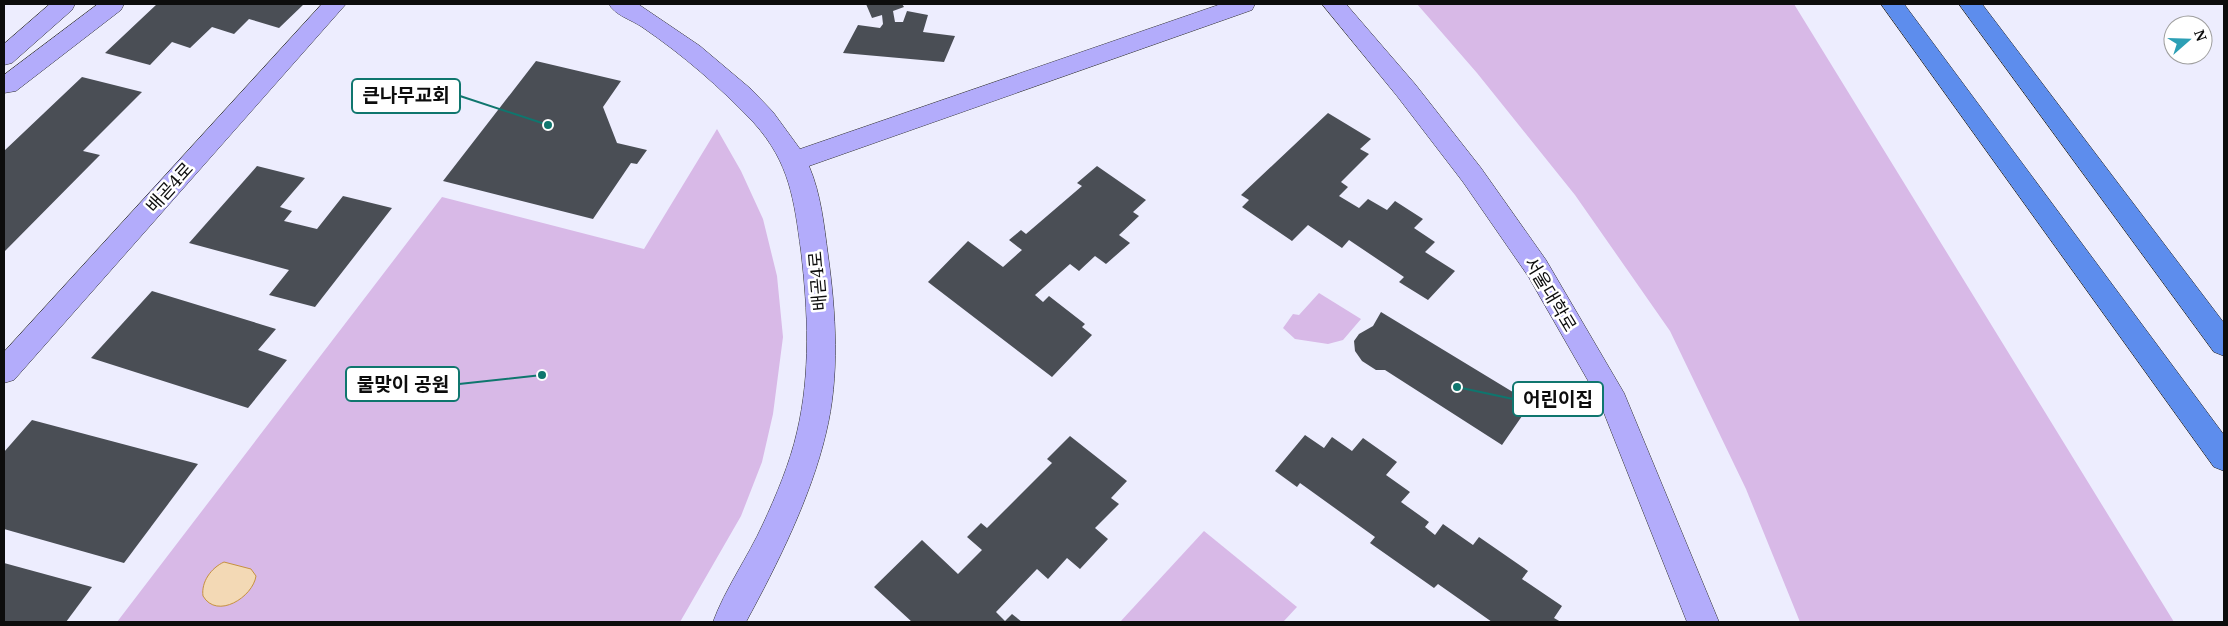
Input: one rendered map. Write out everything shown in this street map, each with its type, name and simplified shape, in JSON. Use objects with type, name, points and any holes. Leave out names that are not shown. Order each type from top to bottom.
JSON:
[{"type":"highway","points":[[1892,4],[2224,458]]},
{"type":"highway","points":[[1950,4],[2126,212]]},
{"type":"highway","points":[[1970,4],[2224,344]]},
{"type":"street","points":[[4,53],[49,4]]},
{"type":"street","points":[[4,57],[64,4]]},
{"type":"street","points":[[5,86],[96,4]]},
{"type":"street","points":[[5,86],[112,4]]},
{"type":"street","name":"배곧4로","points":[[4,371],[335,4]]},
{"type":"street","name":"배곧4로","points":[[620,4],[641,14],[696,54],[750,104],[774,131],[795,161],[803,184],[808,208],[817,268],[820,319],[819,377],[812,432],[790,498],[766,554],[729,622]]},
{"type":"street","points":[[795,161],[1244,4]]},
{"type":"street","name":"서울대학로","points":[[1333,4],[1406,90],[1472,175],[1537,268],[1610,393],[1703,622]]},
{"type":"shaded area","points":[[1417,4],[1794,4],[2174,622],[1800,622],[1746,489],[1670,331],[1575,195],[1477,73]]},
{"type":"shaded area","points":[[717,129],[741,171],[763,219],[777,276],[783,337],[773,414],[762,462],[741,516],[680,622],[117,622],[442,197],[644,249]]},
{"type":"shaded area","points":[[1319,293],[1361,319],[1343,340],[1328,344],[1295,339],[1283,328],[1293,314],[1299,315]]},
{"type":"shaded area","points":[[1204,531],[1297,607],[1283,622],[1120,622]]},
{"type":"shaded area","points":[[224,562],[251,569],[256,576],[253,584],[242,598],[225,606],[217,606],[209,603],[203,596],[203,591],[208,576]]},
{"type":"building","points":[[157,4],[304,4],[279,28],[249,19],[234,34],[212,27],[190,48],[172,42],[150,65],[105,53]]},
{"type":"building","points":[[866,4],[902,4],[904,7],[893,11],[895,22],[903,22],[907,11],[928,15],[923,32],[955,36],[944,62],[843,53],[858,25],[880,28],[883,24],[882,15],[872,18]]},
{"type":"building","points":[[536,61],[621,81],[603,107],[617,143],[647,150],[637,164],[631,163],[593,219],[443,181]]},
{"type":"building","points":[[82,77],[142,92],[83,151],[100,155],[4,252],[4,151]]},
{"type":"building","points":[[1328,113],[1371,139],[1360,149],[1369,154],[1341,182],[1348,187],[1339,196],[1359,208],[1368,199],[1387,210],[1395,201],[1423,219],[1414,228],[1435,242],[1425,252],[1455,271],[1428,300],[1399,282],[1404,277],[1349,240],[1342,248],[1308,225],[1292,241],[1242,207],[1249,200],[1241,195]]},
{"type":"building","points":[[257,166],[305,178],[280,207],[292,211],[284,221],[317,229],[343,196],[392,208],[315,307],[269,295],[289,270],[189,243]]},
{"type":"building","points":[[1097,166],[1146,200],[1133,212],[1139,216],[1119,235],[1130,243],[1106,264],[1095,256],[1079,271],[1070,264],[1035,295],[1043,302],[1049,296],[1085,324],[1082,327],[1092,335],[1052,377],[928,282],[968,241],[1003,267],[1022,250],[1009,240],[1021,230],[1026,234],[1082,186],[1077,183]]},
{"type":"building","points":[[152,291],[276,329],[258,350],[287,360],[248,408],[91,358]]},
{"type":"building","points":[[1381,312],[1531,403],[1502,445],[1385,370],[1376,370],[1362,361],[1355,351],[1354,341],[1359,334],[1373,326]]},
{"type":"building","points":[[32,420],[198,464],[124,563],[4,529],[4,452]]},
{"type":"building","points":[[1305,435],[1324,448],[1332,437],[1352,451],[1363,438],[1397,462],[1386,475],[1410,492],[1401,502],[1429,522],[1425,527],[1435,535],[1443,524],[1473,545],[1479,537],[1528,571],[1522,579],[1562,606],[1554,618],[1561,622],[1492,622],[1438,584],[1434,588],[1370,543],[1375,537],[1300,483],[1297,487],[1275,471]]},
{"type":"building","points":[[1070,436],[1127,481],[1111,498],[1119,504],[1095,528],[1108,539],[1080,569],[1067,558],[1048,579],[1037,569],[996,612],[1005,621],[1012,614],[1022,622],[912,622],[874,587],[922,540],[958,574],[982,550],[967,537],[981,523],[987,528],[1052,463],[1047,459]]},
{"type":"building","points":[[4,563],[92,587],[66,622],[4,622]]},
{"type":"place","name":"큰나무교회","points":[[548,125]]},
{"type":"place","name":"물맞이 공원","points":[[542,375]]},
{"type":"place","name":"어린이집","points":[[1457,387]]}]
